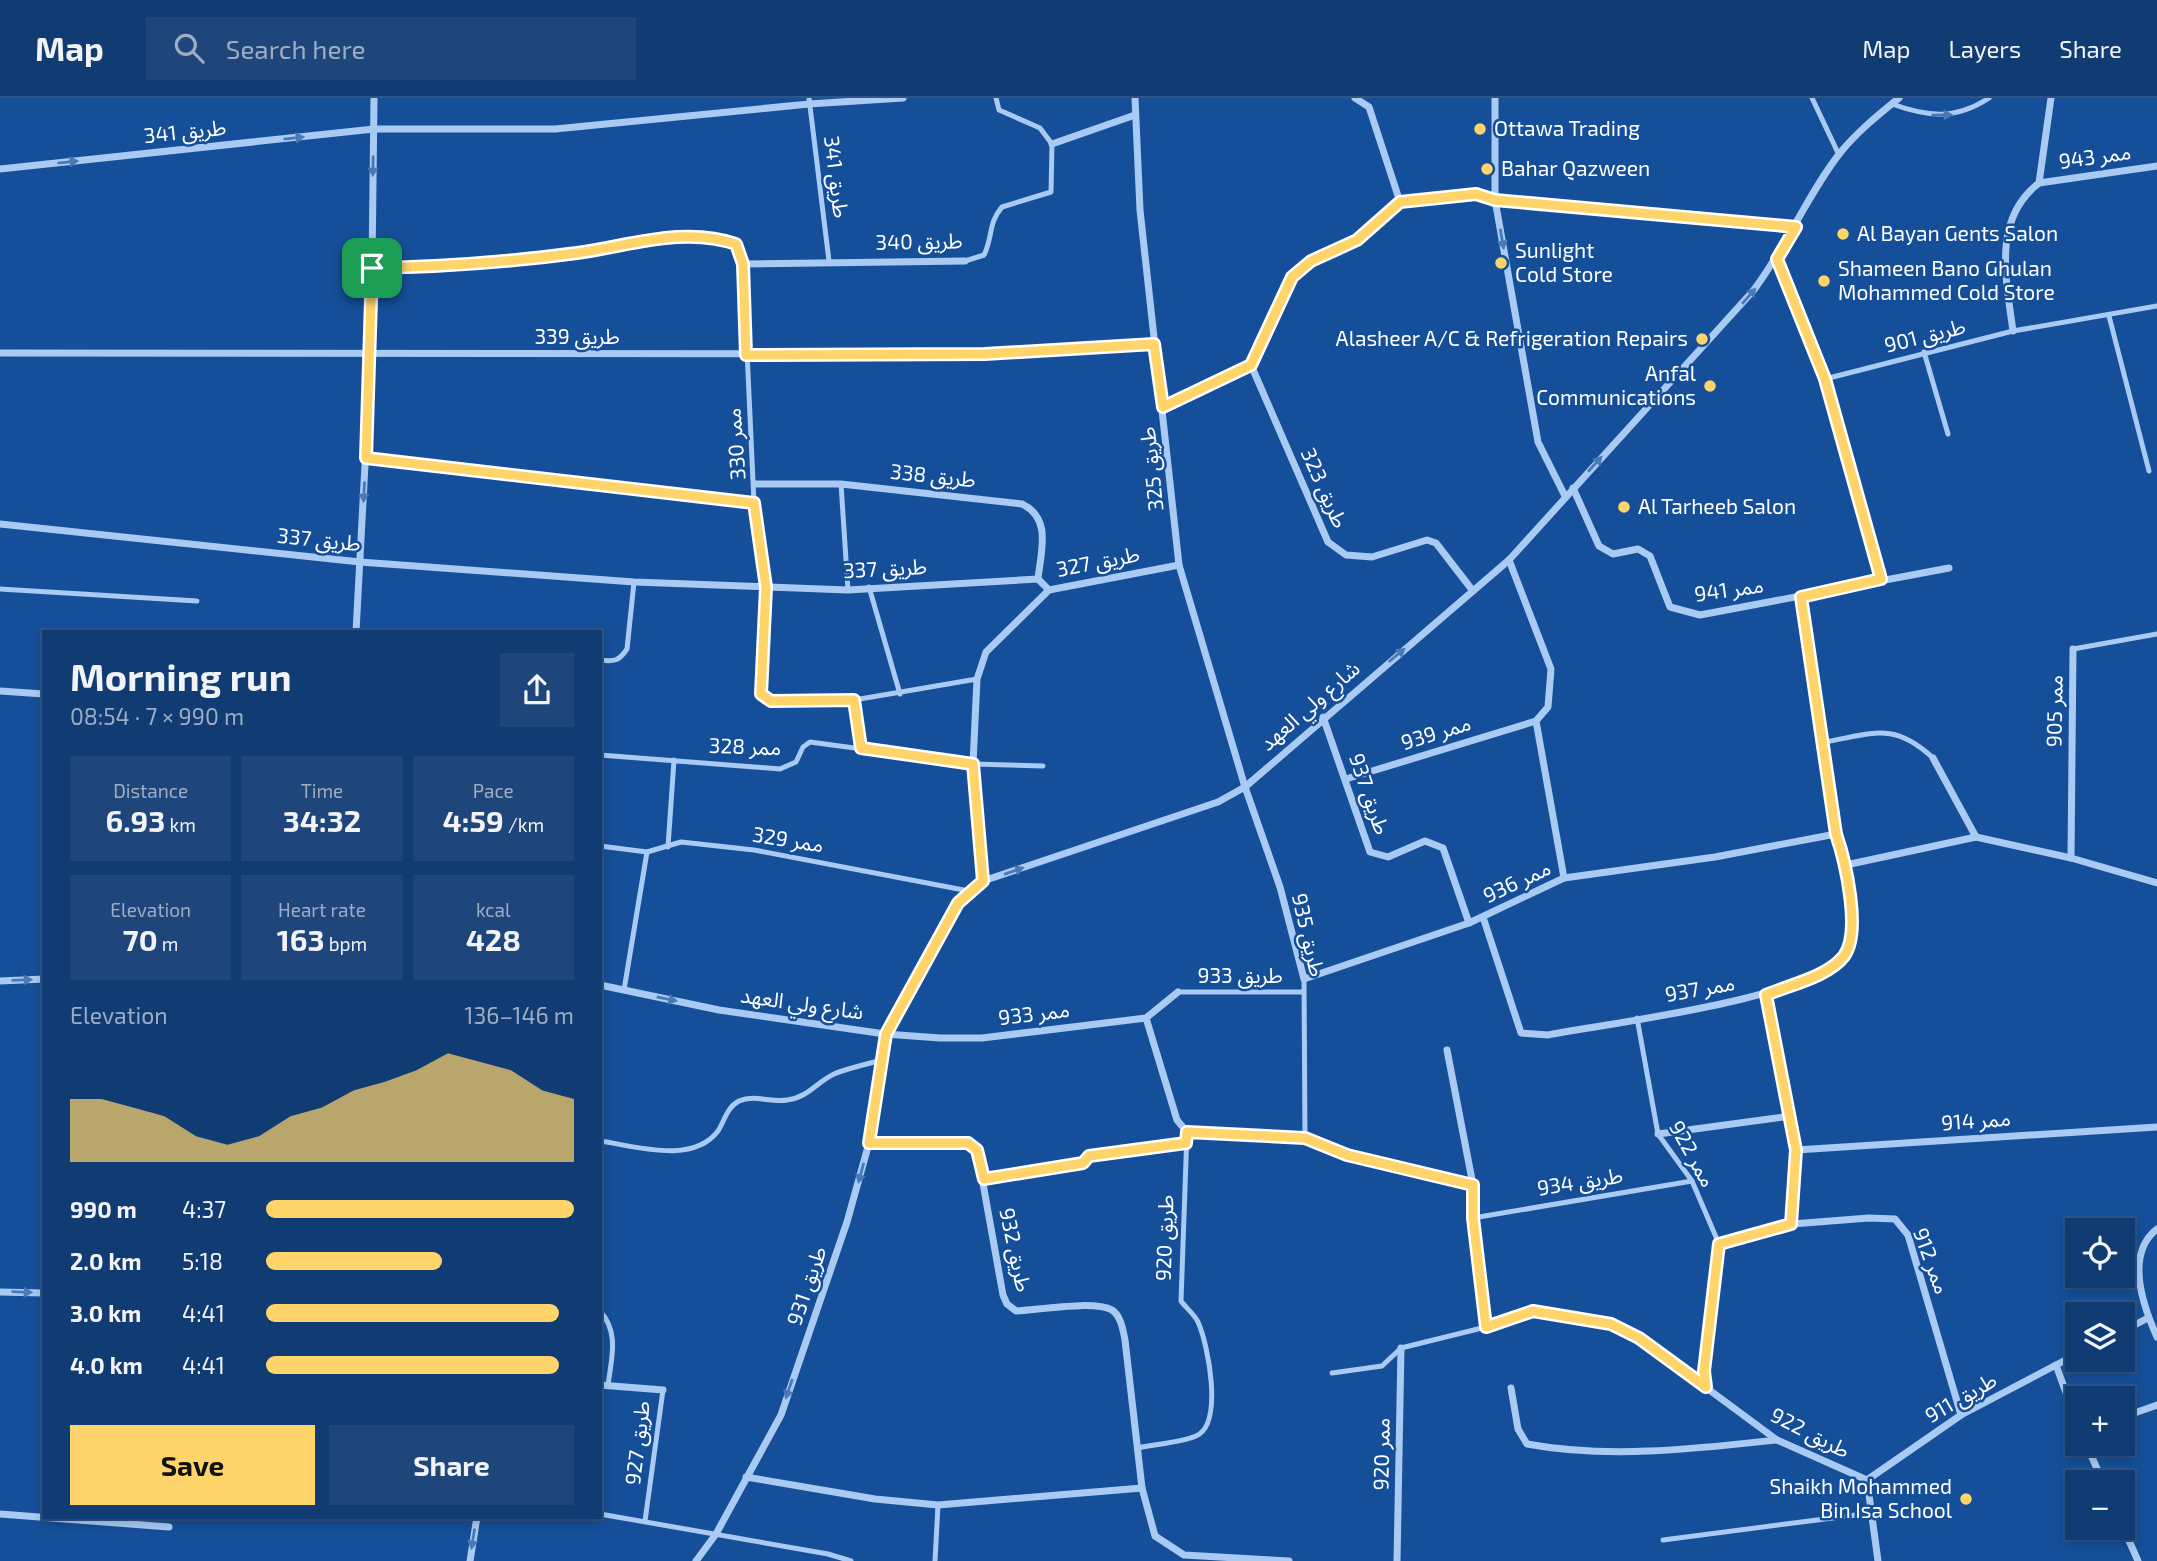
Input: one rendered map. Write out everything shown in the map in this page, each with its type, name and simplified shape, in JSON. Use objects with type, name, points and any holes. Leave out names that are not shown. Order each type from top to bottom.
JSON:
[{"type":"street","points":[[356,630],[372,353],[374,98]]},
{"type":"street","name":"طريق 341","points":[[0,169],[374,129],[555,129],[809,101],[903,98]]},
{"type":"street","name":"طريق 325","points":[[1135,98],[1140,210],[1179,565],[1245,787]]},
{"type":"street","points":[[1163,407],[1251,365],[1292,277],[1311,261],[1357,240],[1400,202],[1369,107],[1355,98]]},
{"type":"street","points":[[1495,98],[1495,200],[1538,442],[1565,496]]},
{"type":"street","name":"شارع ولي العهد","points":[[602,985],[719,1010],[886,1034],[958,903],[969,891],[983,881],[1218,802],[1245,787],[1323,717],[1509,560],[1753,291],[1777,259],[1839,155],[1899,98]]},
{"type":"street","name":"ممر 943","points":[[2039,183],[2051,98]]},
{"type":"street","points":[[1052,144],[1135,115]]},
{"type":"street","name":"ممر 943","points":[[2012,331],[2006,273],[2007,230],[2014,209],[2025,194],[2039,183],[2157,166]]},
{"type":"street","points":[[1495,200],[1796,227]]},
{"type":"street","points":[[372,268],[430,267],[576,253],[670,237],[714,237],[736,244],[743,264]]},
{"type":"street","points":[[1777,259],[1825,379]]},
{"type":"street","name":"طريق 340","points":[[743,264],[965,261]]},
{"type":"street","name":"طريق 339","points":[[0,353],[985,354],[1154,344]]},
{"type":"street","name":"طريق 323","points":[[1251,365],[1328,542],[1346,555],[1372,557],[1427,540],[1436,543],[1473,591]]},
{"type":"street","points":[[366,458],[754,503]]},
{"type":"street","name":"طريق 338","points":[[755,484],[841,484],[1022,504],[1033,509],[1044,531],[1038,579]]},
{"type":"street","name":"ممر 941","points":[[1573,488],[1600,546],[1612,554],[1638,549],[1650,556],[1670,607],[1700,615],[1949,568]]},
{"type":"street","name":"طريق 337","points":[[0,524],[360,562],[634,582],[848,590],[1038,579]]},
{"type":"street","points":[[1509,560],[1551,669],[1548,707],[1536,720],[1564,878]]},
{"type":"street","name":"طريق 327","points":[[983,881],[973,764],[977,679],[986,652],[1049,590],[1179,565]]},
{"type":"street","points":[[1038,579],[1049,590]]},
{"type":"street","name":"ممر 937","points":[[1483,917],[1521,1033],[1548,1035],[1766,995],[1828,969],[1844,956],[1851,937],[1846,865],[1836,834],[1801,597]]},
{"type":"street","name":"ممر 905","points":[[2071,858],[2073,649]]},
{"type":"street","points":[[0,691],[42,694]]},
{"type":"street","name":"طريق 937","points":[[1323,717],[1370,852],[1388,858],[1424,841],[1443,848],[1469,923]]},
{"type":"street","name":"ممر 939","points":[[1346,779],[1536,720]]},
{"type":"street","points":[[1933,758],[1976,837]]},
{"type":"street","name":"طريق 935","points":[[1245,787],[1280,887],[1304,979]]},
{"type":"street","name":"ممر 936","points":[[1304,979],[1469,923],[1564,878],[1715,857],[1836,834]]},
{"type":"street","points":[[1846,865],[1976,837],[2071,858],[2157,883]]},
{"type":"street","points":[[0,981],[42,979]]},
{"type":"street","points":[[1178,992],[1146,1018],[1177,1120],[1187,1132],[1305,1138],[1347,1155],[1473,1185]]},
{"type":"street","points":[[1766,995],[1796,1150],[1791,1224]]},
{"type":"street","name":"ممر 933","points":[[886,1034],[982,1038],[1146,1018]]},
{"type":"street","name":"طريق 931","points":[[696,1561],[716,1534],[780,1415],[847,1222],[869,1143],[886,1034]]},
{"type":"street","points":[[1447,1050],[1473,1185],[1473,1218],[1486,1327],[1533,1311],[1611,1324],[1639,1338],[1706,1387]]},
{"type":"street","points":[[1658,1134],[1791,1116]]},
{"type":"street","name":"ممر 914","points":[[1796,1150],[2157,1127]]},
{"type":"street","name":"طريق 932","points":[[869,1143],[968,1143],[977,1150],[1007,1304],[1016,1311],[1098,1306],[1113,1311],[1122,1324],[1142,1488],[1155,1536],[1184,1555],[1289,1561]]},
{"type":"street","points":[[984,1179],[1083,1163],[1089,1156],[1186,1143]]},
{"type":"street","name":"ممر 912","points":[[1719,1244],[1791,1224],[1895,1219],[1908,1235],[1961,1415]]},
{"type":"street","points":[[2157,1229],[2141,1248],[2139,1280],[2148,1318],[2157,1337]]},
{"type":"street","points":[[0,1292],[42,1293]]},
{"type":"street","points":[[2135,1325],[2148,1318]]},
{"type":"street","name":"ممر 920","points":[[1397,1561],[1401,1348]]},
{"type":"street","name":"طريق 911","points":[[1867,1480],[1961,1415],[2065,1360]]},
{"type":"street","points":[[2056,1365],[2065,1390]]},
{"type":"street","name":"طريق 927","points":[[604,1386],[663,1390]]},
{"type":"street","name":"طريق 922","points":[[1706,1387],[1777,1440],[1867,1480]]},
{"type":"street","points":[[1511,1388],[1518,1429],[1527,1444],[1579,1451],[1698,1449],[1777,1440]]},
{"type":"street","points":[[2135,1413],[2157,1405]]},
{"type":"street","points":[[746,1477],[875,1499],[938,1505],[1142,1488]]},
{"type":"street","points":[[1867,1480],[1878,1561]]},
{"type":"street","points":[[0,1514],[42,1517]]},
{"type":"street","points":[[65,1519],[169,1527]]},
{"type":"street","points":[[470,1561],[477,1519]]},
{"type":"street","points":[[2129,1540],[2138,1561]]},
{"type":"lane","points":[[996,98],[999,110],[1040,128],[1052,144]]},
{"type":"lane","points":[[1812,98],[1839,155]]},
{"type":"lane","points":[[1892,104],[1939,116],[1966,111],[1989,98]]},
{"type":"lane","name":"طريق 341","points":[[809,101],[829,261]]},
{"type":"lane","name":"طريق 340","points":[[965,261],[984,255],[990,244],[990,225],[1002,207],[1051,192],[1052,144]]},
{"type":"lane","points":[[1400,202],[1466,194],[1495,200]]},
{"type":"lane","name":"ممر 330","points":[[743,264],[754,503],[766,587],[761,694],[771,701],[854,700],[977,679]]},
{"type":"lane","name":"طريق 901","points":[[1825,379],[2012,331],[2157,306]]},
{"type":"lane","points":[[2109,316],[2149,471]]},
{"type":"lane","points":[[1924,352],[1948,434]]},
{"type":"lane","points":[[1825,379],[1881,579]]},
{"type":"lane","points":[[841,484],[848,590]]},
{"type":"lane","points":[[602,660],[613,662],[621,658],[627,649],[634,582]]},
{"type":"lane","points":[[869,587],[900,694]]},
{"type":"lane","points":[[0,589],[197,601]]},
{"type":"lane","name":"ممر 905","points":[[2073,649],[2157,634]]},
{"type":"lane","points":[[854,700],[861,748]]},
{"type":"lane","points":[[1824,742],[1891,732],[1914,740],[1933,758]]},
{"type":"lane","name":"ممر 328","points":[[602,755],[780,769],[796,762],[803,747],[810,742],[973,764],[1043,766]]},
{"type":"lane","points":[[668,847],[674,760]]},
{"type":"lane","name":"ممر 329","points":[[602,846],[647,852],[681,842],[754,850],[969,891]]},
{"type":"lane","points":[[624,990],[647,852]]},
{"type":"lane","name":"طريق 935","points":[[1304,979],[1305,1138]]},
{"type":"lane","name":"طريق 933","points":[[1178,992],[1303,992]]},
{"type":"lane","name":"ممر 922","points":[[1637,1018],[1658,1134],[1692,1181],[1719,1244],[1704,1371],[1706,1387]]},
{"type":"lane","points":[[602,1141],[678,1151],[702,1145],[717,1131],[728,1110],[737,1101],[752,1097],[786,1101],[804,1096],[833,1075],[881,1060]]},
{"type":"lane","name":"طريق 920","points":[[1137,1448],[1198,1436],[1209,1423],[1213,1410],[1210,1370],[1198,1321],[1181,1301],[1187,1132]]},
{"type":"lane","name":"طريق 934","points":[[1473,1218],[1692,1181]]},
{"type":"lane","points":[[602,1313],[609,1320],[614,1336],[604,1386]]},
{"type":"lane","points":[[1332,1373],[1382,1366],[1401,1348],[1486,1327]]},
{"type":"lane","name":"طريق 927","points":[[646,1521],[663,1390]]},
{"type":"lane","points":[[935,1561],[938,1505]]},
{"type":"lane","points":[[1663,1540],[1871,1513]]},
{"type":"lane","points":[[602,1514],[828,1554],[851,1561]]},
{"type":"place","name":"Ottawa Trading","points":[[1480,129]]},
{"type":"place","name":"Bahar Qazween","points":[[1487,169]]},
{"type":"place","name":"Al Bayan Gents Salon","points":[[1843,234]]},
{"type":"place","name":"Sunlight Cold Store","points":[[1501,263]]},
{"type":"place","name":"Shameen Bano Ghulan Mohammed Cold Store","points":[[1824,281]]},
{"type":"place","name":"Alasheer A/C & Refrigeration Repairs","points":[[1702,339]]},
{"type":"place","name":"Anfal Communications","points":[[1710,386]]},
{"type":"place","name":"Al Tarheeb Salon","points":[[1624,507]]},
{"type":"place","name":"Shaikh Mohammed Bin Isa School","points":[[1966,1499]]},
{"type":"route","points":[[1476,194],[1495,200],[1796,227],[1777,259],[1825,379],[1881,579],[1801,597],[1836,834],[1846,865],[1851,937],[1844,956],[1828,969],[1766,995],[1796,1150],[1791,1224],[1719,1244],[1704,1371],[1706,1387],[1639,1338],[1611,1324],[1533,1311],[1486,1327],[1473,1218],[1473,1185],[1347,1155],[1305,1138],[1187,1132],[1186,1143],[1089,1156],[1083,1163],[984,1179],[977,1150],[968,1143],[869,1143],[886,1034],[958,903],[983,881],[973,764],[861,748],[854,700],[771,701],[761,694],[759,682],[766,587],[754,503],[366,458],[372,353],[372,268],[430,267],[576,253],[670,237],[714,237],[736,244],[743,264],[746,355],[985,354],[1154,344],[1163,407],[1251,365],[1292,277],[1311,261],[1357,240],[1400,202],[1476,194]]}]
